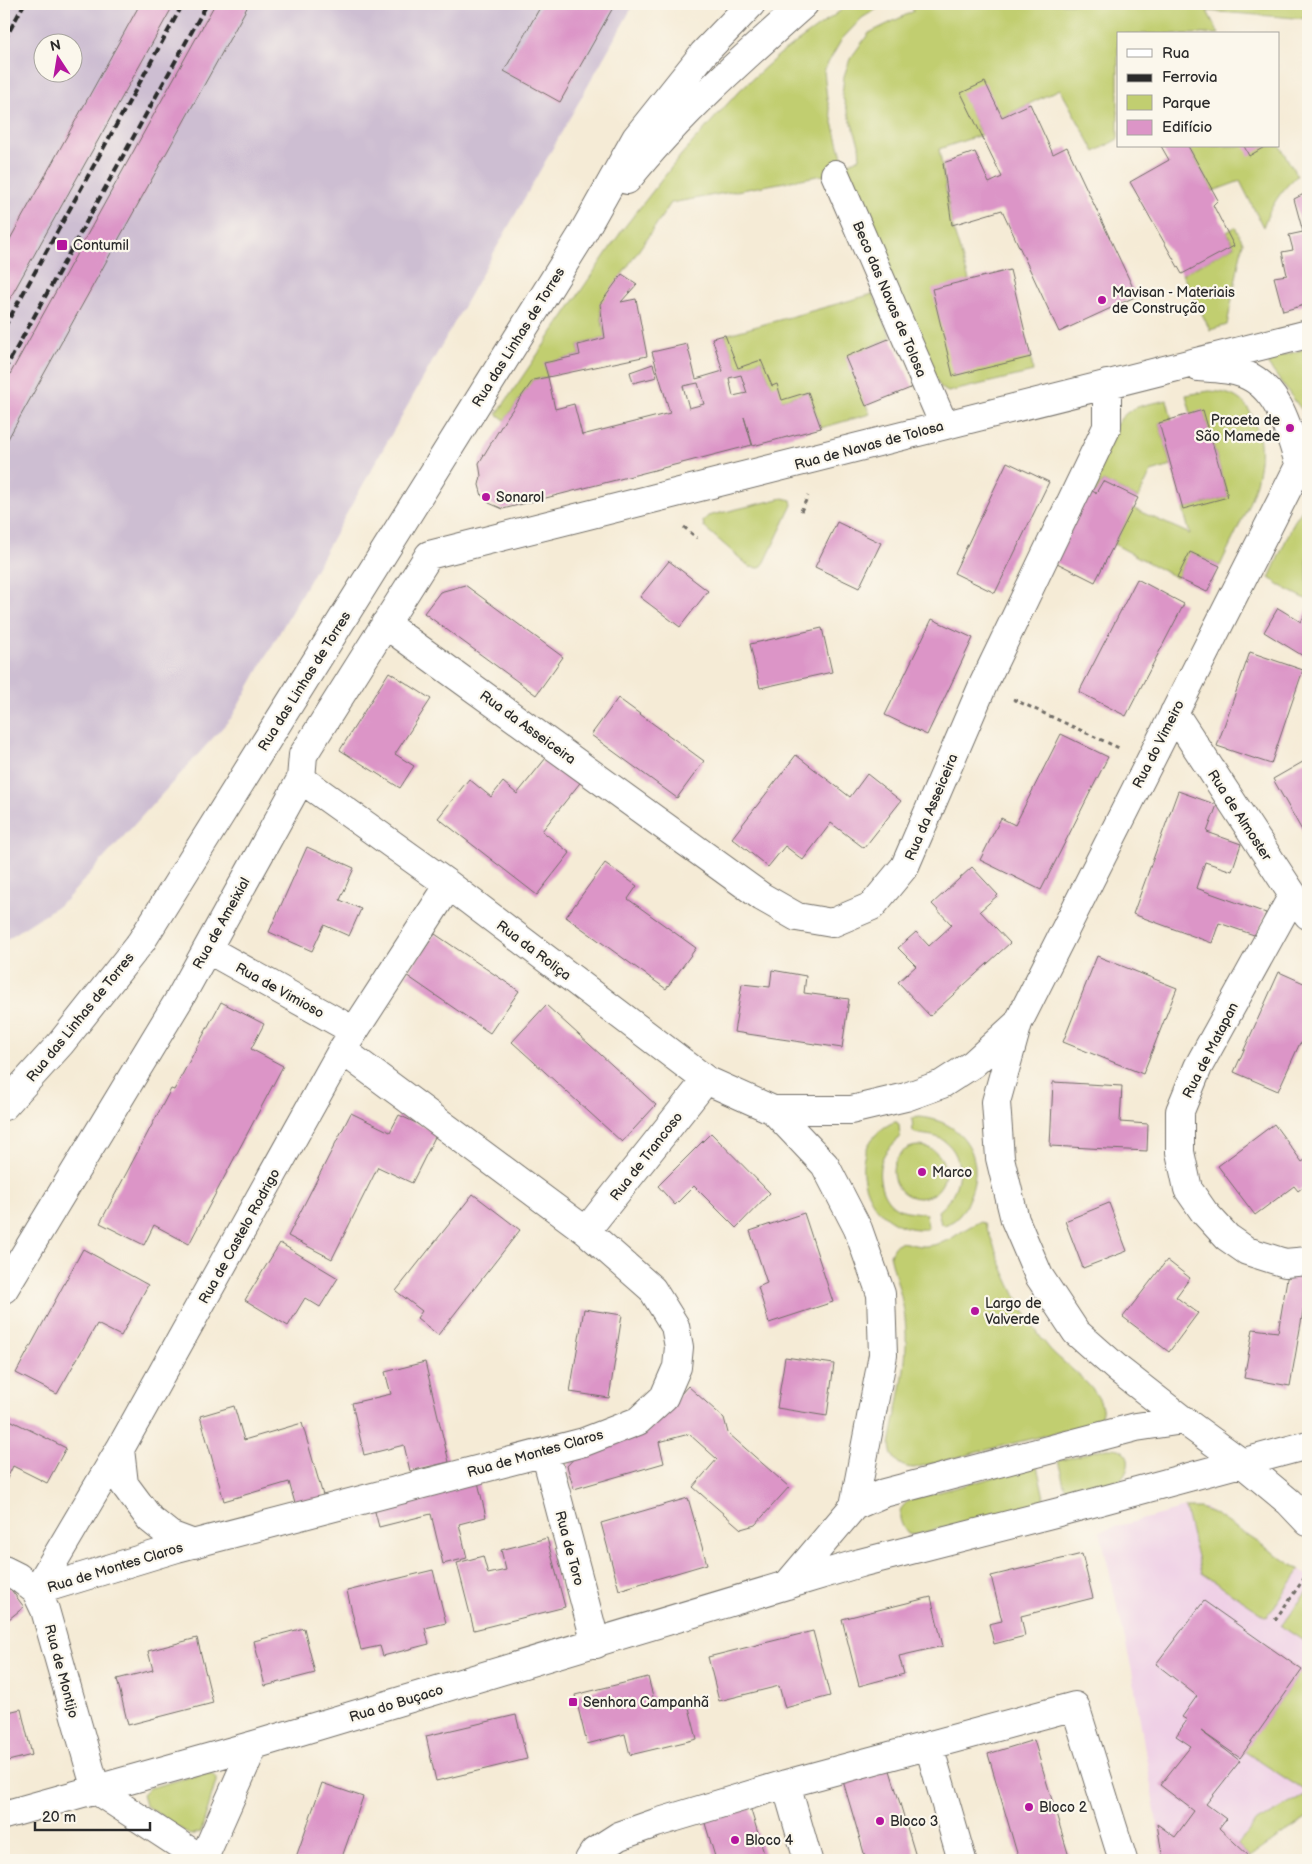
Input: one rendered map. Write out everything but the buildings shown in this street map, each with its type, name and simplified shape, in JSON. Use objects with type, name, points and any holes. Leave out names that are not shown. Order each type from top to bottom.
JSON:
[{"type":"street","name":"Rua das Linhas de Torres","points":[[4,1106],[61,1043],[141,942],[580,238],[636,138],[703,54],[751,4]]},
{"type":"street","name":"Rua das Linhas de Torres","points":[[580,238],[650,152],[737,64],[804,4]]},
{"type":"street","name":"Beco das Navas de Tolosa","points":[[835,174],[944,425]]},
{"type":"street","name":"Rua de Navas de Tolosa","points":[[429,555],[1308,334]]},
{"type":"street","points":[[1179,366],[1219,369],[1243,374],[1261,384],[1271,394],[1288,431],[1305,459]]},
{"type":"street","name":"Rua da Asseiceira","points":[[385,624],[762,897],[797,917],[832,923],[872,906],[905,866],[983,685],[1106,427],[1107,384]]},
{"type":"street","name":"Rua do Vimeiro","points":[[1018,1023],[1149,762],[1305,459]]},
{"type":"street","name":"Rua de Ameixial","points":[[4,1289],[180,998],[301,779],[303,755],[429,555]]},
{"type":"street","name":"Rua de Almoster","points":[[1174,713],[1300,905]]},
{"type":"street","name":"Rua da Roliça","points":[[301,779],[449,885],[706,1080],[773,1110]]},
{"type":"street","name":"Rua de Castelo Rodrigo","points":[[36,1591],[120,1450],[348,1040],[449,885]]},
{"type":"street","name":"Rua de Matapan","points":[[1300,905],[1198,1067],[1180,1111],[1180,1152],[1188,1189],[1204,1212],[1227,1237],[1246,1251],[1285,1263],[1308,1261]]},
{"type":"street","name":"Rua de Vimioso","points":[[206,949],[348,1040]]},
{"type":"street","points":[[773,1110],[851,1110],[906,1097],[942,1084],[973,1064],[1018,1023]]},
{"type":"street","points":[[1018,1023],[996,1102],[1000,1158],[1016,1220],[1039,1276],[1076,1332],[1119,1370],[1242,1463],[1289,1502],[1308,1522]]},
{"type":"street","name":"Rua de Montes Claros","points":[[36,1591],[194,1544],[584,1442],[638,1421],[664,1398],[677,1367],[679,1346],[676,1326],[652,1289],[586,1232],[348,1040]]},
{"type":"street","name":"Rua de Trancoso","points":[[586,1232],[706,1080]]},
{"type":"street","points":[[773,1110],[825,1165],[858,1229],[881,1294],[883,1355],[854,1506]]},
{"type":"street","points":[[787,1585],[854,1506],[884,1493],[1136,1427],[1183,1420]]},
{"type":"street","points":[[787,1585],[860,1563],[1050,1515],[1308,1445]]},
{"type":"street","name":"Rua de Montes Claros","points":[[120,1450],[124,1484],[150,1519],[170,1535],[194,1544]]},
{"type":"street","name":"Rua de Toro","points":[[545,1452],[596,1644]]},
{"type":"street","name":"Rua de Montijo","points":[[4,1570],[18,1577],[36,1591],[45,1610],[96,1790]]},
{"type":"street","name":"Rua do Buçaco","points":[[4,1815],[254,1745],[596,1644],[787,1585]]},
{"type":"street","points":[[589,1860],[594,1852],[619,1836],[656,1823],[786,1784],[1075,1706],[1123,1860]]},
{"type":"street","points":[[96,1790],[203,1860],[254,1745]]},
{"type":"street","points":[[929,1746],[962,1860]]},
{"type":"street","points":[[786,1784],[808,1860]]},
{"type":"path","points":[[801,511],[810,491]]},
{"type":"path","points":[[679,523],[697,538]]},
{"type":"path","points":[[983,685],[1149,762]]},
{"type":"path","points":[[1275,1620],[1308,1572]]},
{"type":"shaded area","points":[[4,4],[634,4],[232,717],[65,901],[4,941]]},
{"type":"shaded area","points":[[1185,1508],[1205,1508],[1308,1576],[1308,1817],[1245,1860],[1163,1860],[1132,1671],[1100,1531]]},
{"type":"green space","points":[[850,4],[885,4],[862,18],[842,39],[824,70],[827,99],[844,165],[860,158],[859,144],[842,95],[844,76],[850,59],[869,33],[914,11],[907,4],[1308,4],[1308,19],[1207,11],[1218,32],[1117,32],[1117,140],[1095,152],[1060,89],[1002,117],[962,93],[981,135],[939,149],[952,225],[969,280],[1031,357],[1033,372],[948,392],[941,388],[823,175],[671,203],[600,307],[605,338],[578,345],[580,355],[545,363],[548,377],[533,380],[505,420],[497,414],[623,229],[682,154],[740,90],[780,54]]},
{"type":"green space","points":[[1280,146],[1297,176],[1277,199],[1263,227],[1240,181],[1213,191],[1189,148],[1280,148]]},
{"type":"green space","points":[[1235,227],[1243,242],[1227,325],[1210,330],[1182,274],[1234,246],[1227,232]]},
{"type":"green space","points":[[873,294],[891,338],[846,357],[870,414],[821,428],[808,392],[782,400],[772,386],[761,360],[738,368],[725,335]]},
{"type":"green space","points":[[1308,348],[1308,412],[1301,409],[1267,362],[1271,359]]},
{"type":"green space","points":[[1209,391],[1232,396],[1244,403],[1248,409],[1259,435],[1260,459],[1258,475],[1248,506],[1220,566],[1190,552],[1177,578],[1114,544],[1132,508],[1190,534],[1183,509],[1228,497],[1203,411],[1191,414],[1186,395]]},
{"type":"green space","points":[[1167,400],[1172,420],[1159,423],[1171,466],[1151,472],[1138,498],[1103,481],[1096,493],[1086,488],[1105,444],[1125,414],[1137,407]]},
{"type":"green space","points":[[783,498],[791,500],[792,505],[765,562],[760,568],[750,567],[704,527],[703,521],[708,516]]},
{"type":"green space","points":[[1308,501],[1308,600],[1269,578],[1294,522]]},
{"type":"green space","points":[[920,1117],[935,1120],[948,1126],[959,1134],[973,1155],[974,1183],[967,1203],[957,1218],[944,1225],[941,1224],[938,1211],[952,1195],[956,1186],[959,1166],[956,1156],[943,1140],[913,1132],[912,1118]]},
{"type":"green space","points":[[897,1122],[899,1125],[900,1136],[883,1157],[880,1171],[881,1186],[888,1200],[899,1209],[926,1214],[928,1227],[926,1229],[904,1227],[887,1217],[874,1203],[865,1186],[863,1168],[866,1150],[876,1134]]},
{"type":"green space","points":[[914,1146],[924,1146],[938,1153],[945,1167],[945,1177],[938,1191],[924,1198],[914,1198],[904,1194],[897,1187],[893,1177],[893,1167],[897,1157],[904,1150]]},
{"type":"green space","points":[[979,1222],[984,1223],[1010,1285],[1034,1328],[1049,1348],[1095,1392],[1100,1400],[1102,1412],[1100,1419],[1091,1424],[909,1468],[897,1462],[892,1454],[890,1445],[902,1382],[906,1335],[903,1303],[890,1255],[896,1244],[935,1245],[948,1240]]},
{"type":"green space","points":[[1106,1448],[1119,1449],[1127,1456],[1127,1471],[1121,1480],[1117,1483],[1067,1496],[1058,1461]]},
{"type":"green space","points":[[1037,1466],[1045,1502],[914,1535],[908,1534],[904,1529],[900,1519],[901,1510],[912,1499]]},
{"type":"green space","points":[[1185,1508],[1200,1508],[1215,1514],[1300,1570],[1267,1617],[1201,1573]]},
{"type":"green space","points":[[1308,1590],[1308,1644],[1281,1626]]},
{"type":"green space","points":[[1308,1662],[1308,1793],[1244,1751]]},
{"type":"green space","points":[[209,1772],[217,1778],[201,1832],[190,1835],[145,1805],[142,1795],[149,1788]]},
{"type":"green space","points":[[1308,1793],[1308,1817],[1250,1857],[1237,1844],[1257,1822]]},
{"type":"railway","points":[[4,41],[24,4]]},
{"type":"railway","points":[[4,328],[183,4]]},
{"type":"railway","points":[[4,371],[207,4]]},
{"type":"place","name":"Contumil","points":[[62,245]]},
{"type":"place","name":"Mavisan - Materiais de Construção","points":[[1102,300]]},
{"type":"place","name":"Praceta de São Mamede","points":[[1290,428]]},
{"type":"place","name":"Sonarol","points":[[486,497]]},
{"type":"place","name":"Marco","points":[[922,1172]]},
{"type":"place","name":"Largo de Valverde","points":[[975,1311]]},
{"type":"place","name":"Senhora Campanhã","points":[[573,1702]]},
{"type":"place","name":"Bloco 2","points":[[1029,1807]]},
{"type":"place","name":"Bloco 3","points":[[880,1821]]},
{"type":"place","name":"Bloco 4","points":[[735,1840]]}]
